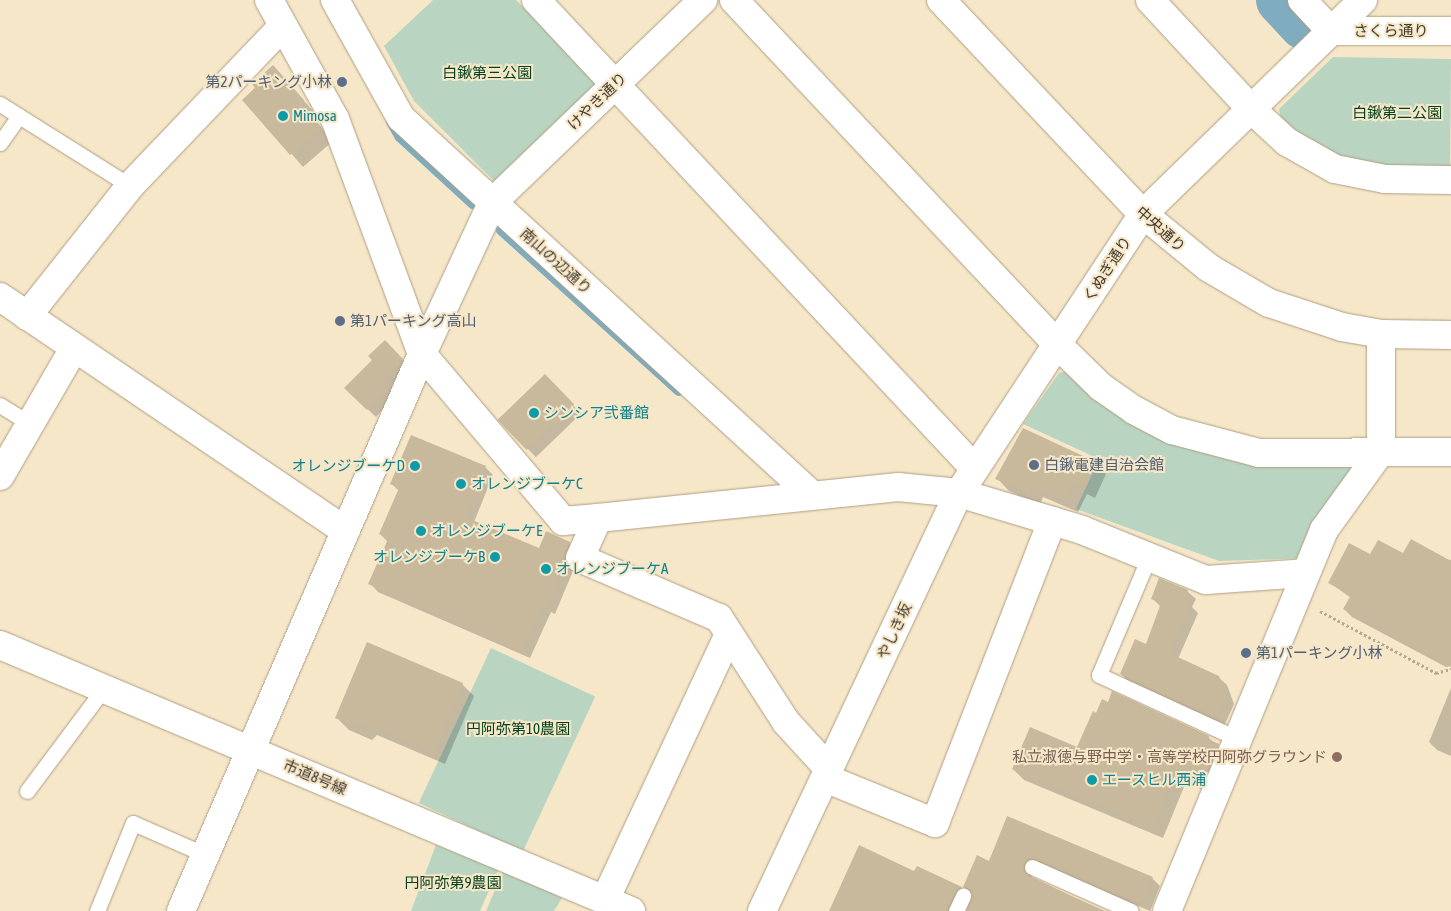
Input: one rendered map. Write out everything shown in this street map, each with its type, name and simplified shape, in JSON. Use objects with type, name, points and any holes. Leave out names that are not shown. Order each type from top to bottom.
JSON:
[{"type":"street","points":[[269,0],[335,119],[422,354],[563,521],[898,487],[959,493],[1052,521],[1206,580],[1306,574]]},
{"type":"street","name":"南山の辺通り","points":[[335,0],[401,118],[812,495]]},
{"type":"street","points":[[536,0],[975,469]]},
{"type":"street","name":"けやき通り","points":[[492,203],[703,0]]},
{"type":"street","points":[[734,0],[1058,345],[1101,387],[1134,410],[1172,430],[1260,453],[1451,452]]},
{"type":"street","name":"中央通り","points":[[941,0],[1143,214],[1204,265],[1270,303],[1342,327],[1382,334],[1451,335]]},
{"type":"street","points":[[1150,0],[1251,109],[1287,142],[1335,169],[1386,179],[1451,180]]},
{"type":"street","points":[[1302,0],[1331,31]]},
{"type":"street","name":"くぬぎ通り","points":[[959,493],[1143,214],[1363,0]]},
{"type":"street","points":[[27,316],[130,186],[283,26]]},
{"type":"street","name":"さくら通り","points":[[1331,31],[1451,31]]},
{"type":"street","points":[[181,911],[249,749],[422,354],[492,203]]},
{"type":"street","points":[[0,297],[74,350],[346,531]]},
{"type":"street","points":[[1167,911],[1324,530],[1381,451],[1382,334]]},
{"type":"street","points":[[0,476],[74,350]]},
{"type":"street","name":"やしき坂","points":[[762,911],[959,493]]},
{"type":"street","points":[[598,518],[580,558],[718,618],[786,722],[827,774],[935,823],[1052,521]]},
{"type":"street","points":[[605,900],[729,634]]},
{"type":"street","name":"市道8号線","points":[[0,645],[630,911]]},
{"type":"lane","points":[[0,104],[130,186]]},
{"type":"lane","points":[[0,143],[19,116]]},
{"type":"lane","points":[[0,405],[30,424]]},
{"type":"lane","points":[[1149,557],[1099,675],[1238,739]]},
{"type":"lane","points":[[27,791],[104,688]]},
{"type":"lane","points":[[96,911],[133,823],[204,854]]},
{"type":"lane","points":[[1032,867],[1131,911]]},
{"type":"lane","points":[[956,911],[963,896]]},
{"type":"path","points":[[1296,598],[1436,673],[1451,669]]},
{"type":"green space","name":"白鍬第三公園","points":[[433,0],[516,0],[598,82],[494,181],[414,101],[384,46]]},
{"type":"green space","name":"白鍬第二公園","points":[[1333,57],[1451,59],[1450,170],[1393,168],[1339,157],[1309,142],[1281,121],[1279,109]]},
{"type":"green space","points":[[1072,370],[1148,429],[1347,462],[1354,478],[1309,558],[1219,561],[1076,509],[1099,459],[1023,424],[1059,373]]},
{"type":"green space","name":"円阿弥第10農園","points":[[491,648],[595,697],[523,852],[419,803]]},
{"type":"green space","name":"円阿弥第9農園","points":[[436,845],[498,870],[480,911],[411,911]]},
{"type":"green space","points":[[503,871],[562,898],[554,911],[486,911]]},
{"type":"building","name":"Mimosa","points":[[273,65],[304,100],[300,103],[322,128],[290,155],[242,100],[255,88],[252,84]]},
{"type":"building","points":[[385,340],[403,359],[385,377],[388,380],[385,383],[387,390],[367,410],[344,388],[372,360],[368,356]]},
{"type":"building","name":"シンシア弐番館","points":[[545,374],[574,404],[527,450],[498,420]]},
{"type":"building","points":[[1023,428],[1094,461],[1082,487],[1074,483],[1066,501],[1031,485],[1028,493],[995,479]]},
{"type":"building","points":[[411,435],[486,466],[465,517],[539,548],[546,531],[570,542],[566,563],[546,607],[542,605],[522,651],[368,584],[388,539],[379,534],[399,488],[390,484]]},
{"type":"building","points":[[1411,539],[1451,561],[1451,667],[1343,609],[1351,595],[1328,583],[1349,543],[1370,554],[1378,540],[1403,553]]},
{"type":"building","points":[[1159,578],[1188,590],[1184,600],[1191,604],[1169,653],[1219,676],[1226,695],[1216,719],[1120,674],[1135,639],[1146,644],[1161,603],[1151,599]]},
{"type":"building","points":[[367,642],[463,683],[433,753],[364,723],[360,728],[335,718]]},
{"type":"building","points":[[1112,691],[1209,736],[1208,739],[1219,744],[1202,785],[1175,773],[1152,828],[1012,769],[1030,727],[1077,747],[1093,711],[1096,713],[1102,699],[1108,702]]},
{"type":"building","points":[[1007,816],[1153,877],[1142,904],[1032,858],[1023,864],[1028,875],[1102,911],[966,911],[972,895],[963,887],[977,855],[989,861]]},
{"type":"building","points":[[859,845],[914,871],[917,866],[962,887],[955,892],[947,911],[829,911]]},
{"type":"waterway","points":[[1281,0],[1304,25]]},
{"type":"waterway","points":[[390,121],[399,137],[472,204]]},
{"type":"waterway","points":[[500,230],[678,391]]},
{"type":"place","name":"第2パーキング小林","points":[[342,82]]},
{"type":"place","name":"Mimosa","points":[[283,116]]},
{"type":"place","name":"第1パーキング高山","points":[[340,321]]},
{"type":"place","name":"シンシア弐番館","points":[[534,413]]},
{"type":"place","name":"白鍬電建自治会館","points":[[1034,465]]},
{"type":"place","name":"オレンジブーケD","points":[[415,466]]},
{"type":"place","name":"オレンジブーケC","points":[[461,484]]},
{"type":"place","name":"オレンジブーケE","points":[[421,531]]},
{"type":"place","name":"オレンジブーケB","points":[[495,557]]},
{"type":"place","name":"オレンジブーケA","points":[[546,569]]},
{"type":"place","name":"第1パーキング小林","points":[[1246,653]]},
{"type":"place","name":"私立淑徳与野中学・高等学校円阿弥グラウンド","points":[[1337,757]]},
{"type":"place","name":"エースヒル西浦","points":[[1092,780]]}]
